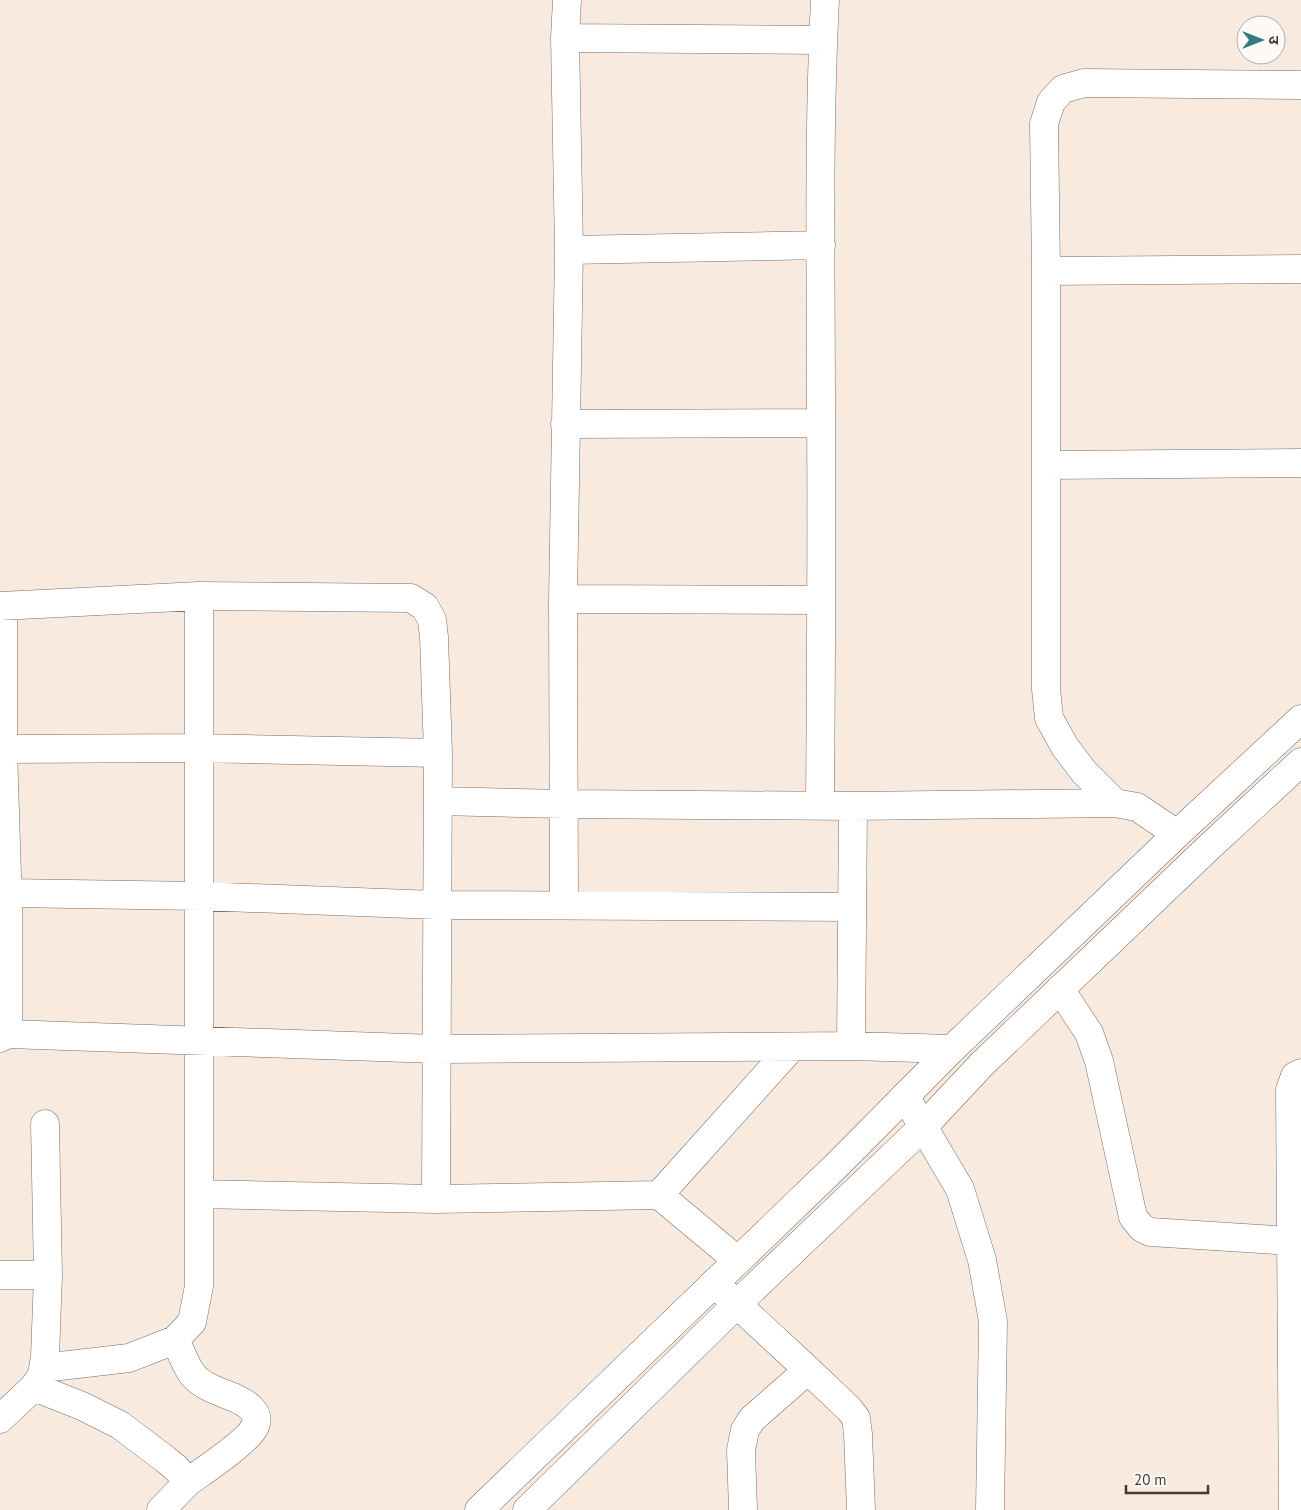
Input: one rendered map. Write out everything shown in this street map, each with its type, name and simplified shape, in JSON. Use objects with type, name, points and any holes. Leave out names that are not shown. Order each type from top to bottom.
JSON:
[{"type":"street","points":[[564,904],[563,599],[569,250],[565,38],[567,0]]},
{"type":"street","points":[[820,805],[822,423],[820,245],[825,0]]},
{"type":"street","points":[[565,38],[823,40]]},
{"type":"street","points":[[1115,803],[1084,772],[1065,747],[1049,718],[1046,679],[1044,124],[1051,102],[1063,89],[1084,83],[1301,85]]},
{"type":"street","points":[[569,250],[820,245]]},
{"type":"street","points":[[1046,271],[1301,269]]},
{"type":"street","points":[[565,424],[822,423]]},
{"type":"street","points":[[1046,466],[1301,463]]},
{"type":"street","points":[[0,1419],[39,1377],[129,1358],[175,1340],[192,1322],[199,1286],[199,596]]},
{"type":"street","points":[[436,1198],[436,1049],[436,904],[438,753],[434,637],[432,620],[426,607],[411,598],[199,596],[2,606],[2,798],[5,902],[4,1036],[199,1040],[436,1049],[791,1048],[851,1046],[952,1049]]},
{"type":"street","points":[[563,599],[822,600]]},
{"type":"street","points":[[479,1510],[837,1164],[952,1049],[1177,834],[1297,727]]},
{"type":"street","points":[[3,749],[199,748],[438,753]]},
{"type":"street","points":[[527,1510],[737,1304],[924,1127],[982,1064],[1301,762]]},
{"type":"street","points":[[438,801],[854,806],[1115,803],[1136,807],[1177,834]]},
{"type":"street","points":[[851,1046],[854,806]]},
{"type":"street","points":[[5,902],[199,896],[436,904],[852,906]]},
{"type":"street","points":[[1060,989],[1088,1033],[1099,1061],[1133,1217],[1142,1228],[1150,1232],[1291,1241]]},
{"type":"street","points":[[659,1195],[791,1048]]},
{"type":"street","points":[[1293,1510],[1290,1090],[1295,1076],[1301,1073]]},
{"type":"street","points":[[905,1096],[960,1188],[982,1260],[993,1321],[990,1510]]},
{"type":"street","points":[[39,1377],[48,1276],[45,1124]]},
{"type":"street","points":[[199,1194],[436,1198],[659,1195],[737,1260]]},
{"type":"street","points":[[0,1275],[48,1276]]},
{"type":"street","points":[[714,1283],[808,1370],[856,1418],[861,1510]]},
{"type":"street","points":[[161,1510],[188,1482],[242,1442],[255,1427],[256,1419],[254,1412],[245,1402],[203,1384],[192,1374],[175,1340]]},
{"type":"street","points":[[743,1510],[742,1450],[745,1430],[752,1419],[808,1370]]},
{"type":"street","points":[[39,1377],[82,1406],[120,1425],[176,1468],[188,1482]]}]
